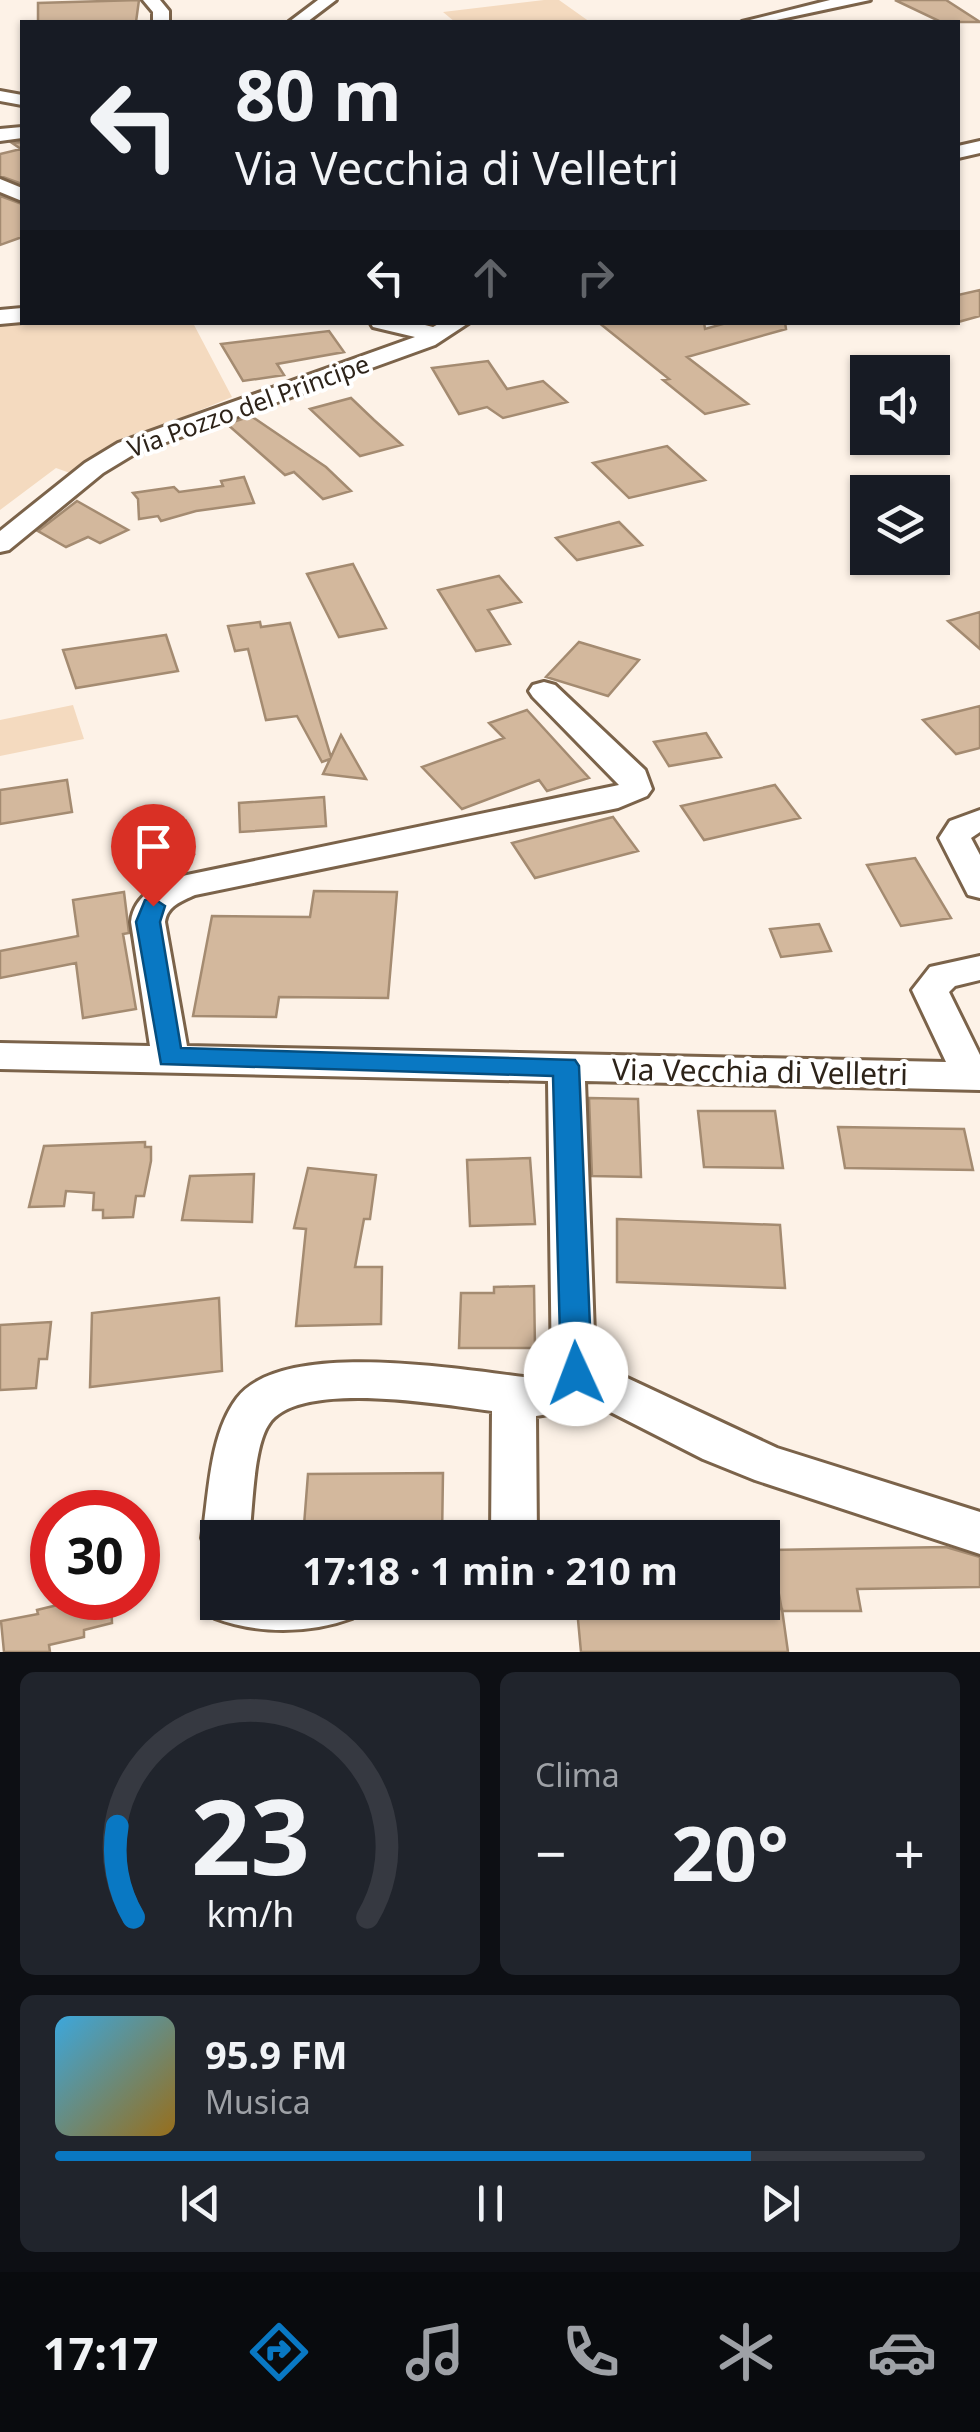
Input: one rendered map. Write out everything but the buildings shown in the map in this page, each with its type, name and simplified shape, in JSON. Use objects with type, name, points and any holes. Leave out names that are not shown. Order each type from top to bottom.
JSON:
[{"type":"street","points":[[300,20],[328,0]]},
{"type":"street","points":[[791,0],[822,6]]},
{"type":"street","points":[[759,20],[862,0]]},
{"type":"street","points":[[411,325],[449,329]]},
{"type":"street","name":"Via Pozzo del Principe","points":[[0,544],[94,468],[127,448],[449,329]]},
{"type":"street","points":[[170,1057],[148,916],[153,906],[174,891],[618,798],[636,790],[634,777],[544,692]]},
{"type":"street","points":[[980,820],[962,828],[956,838],[980,887]]},
{"type":"street","points":[[976,1076],[930,990],[943,976],[980,968]]},
{"type":"street","name":"Via Vecchia di Velletri","points":[[0,1056],[976,1076]]},
{"type":"street","points":[[228,1520],[245,1428],[257,1406],[276,1391],[316,1381],[378,1382],[541,1398],[562,1393],[576,1374],[566,1066]]},
{"type":"street","points":[[576,1374],[706,1439],[770,1466],[980,1532]]},
{"type":"street","points":[[514,1396],[514,1520]]},
{"type":"shaded area","points":[[559,0],[587,20],[453,20],[443,12]]},
{"type":"shaded area","points":[[20,320],[20,325],[194,325],[232,397],[116,445],[70,473],[56,468],[0,510],[0,321]]},
{"type":"shaded area","points":[[73,705],[84,739],[0,756],[0,720]]},
{"type":"route","points":[[153,906],[148,922],[170,1057],[566,1066],[576,1374]]}]
